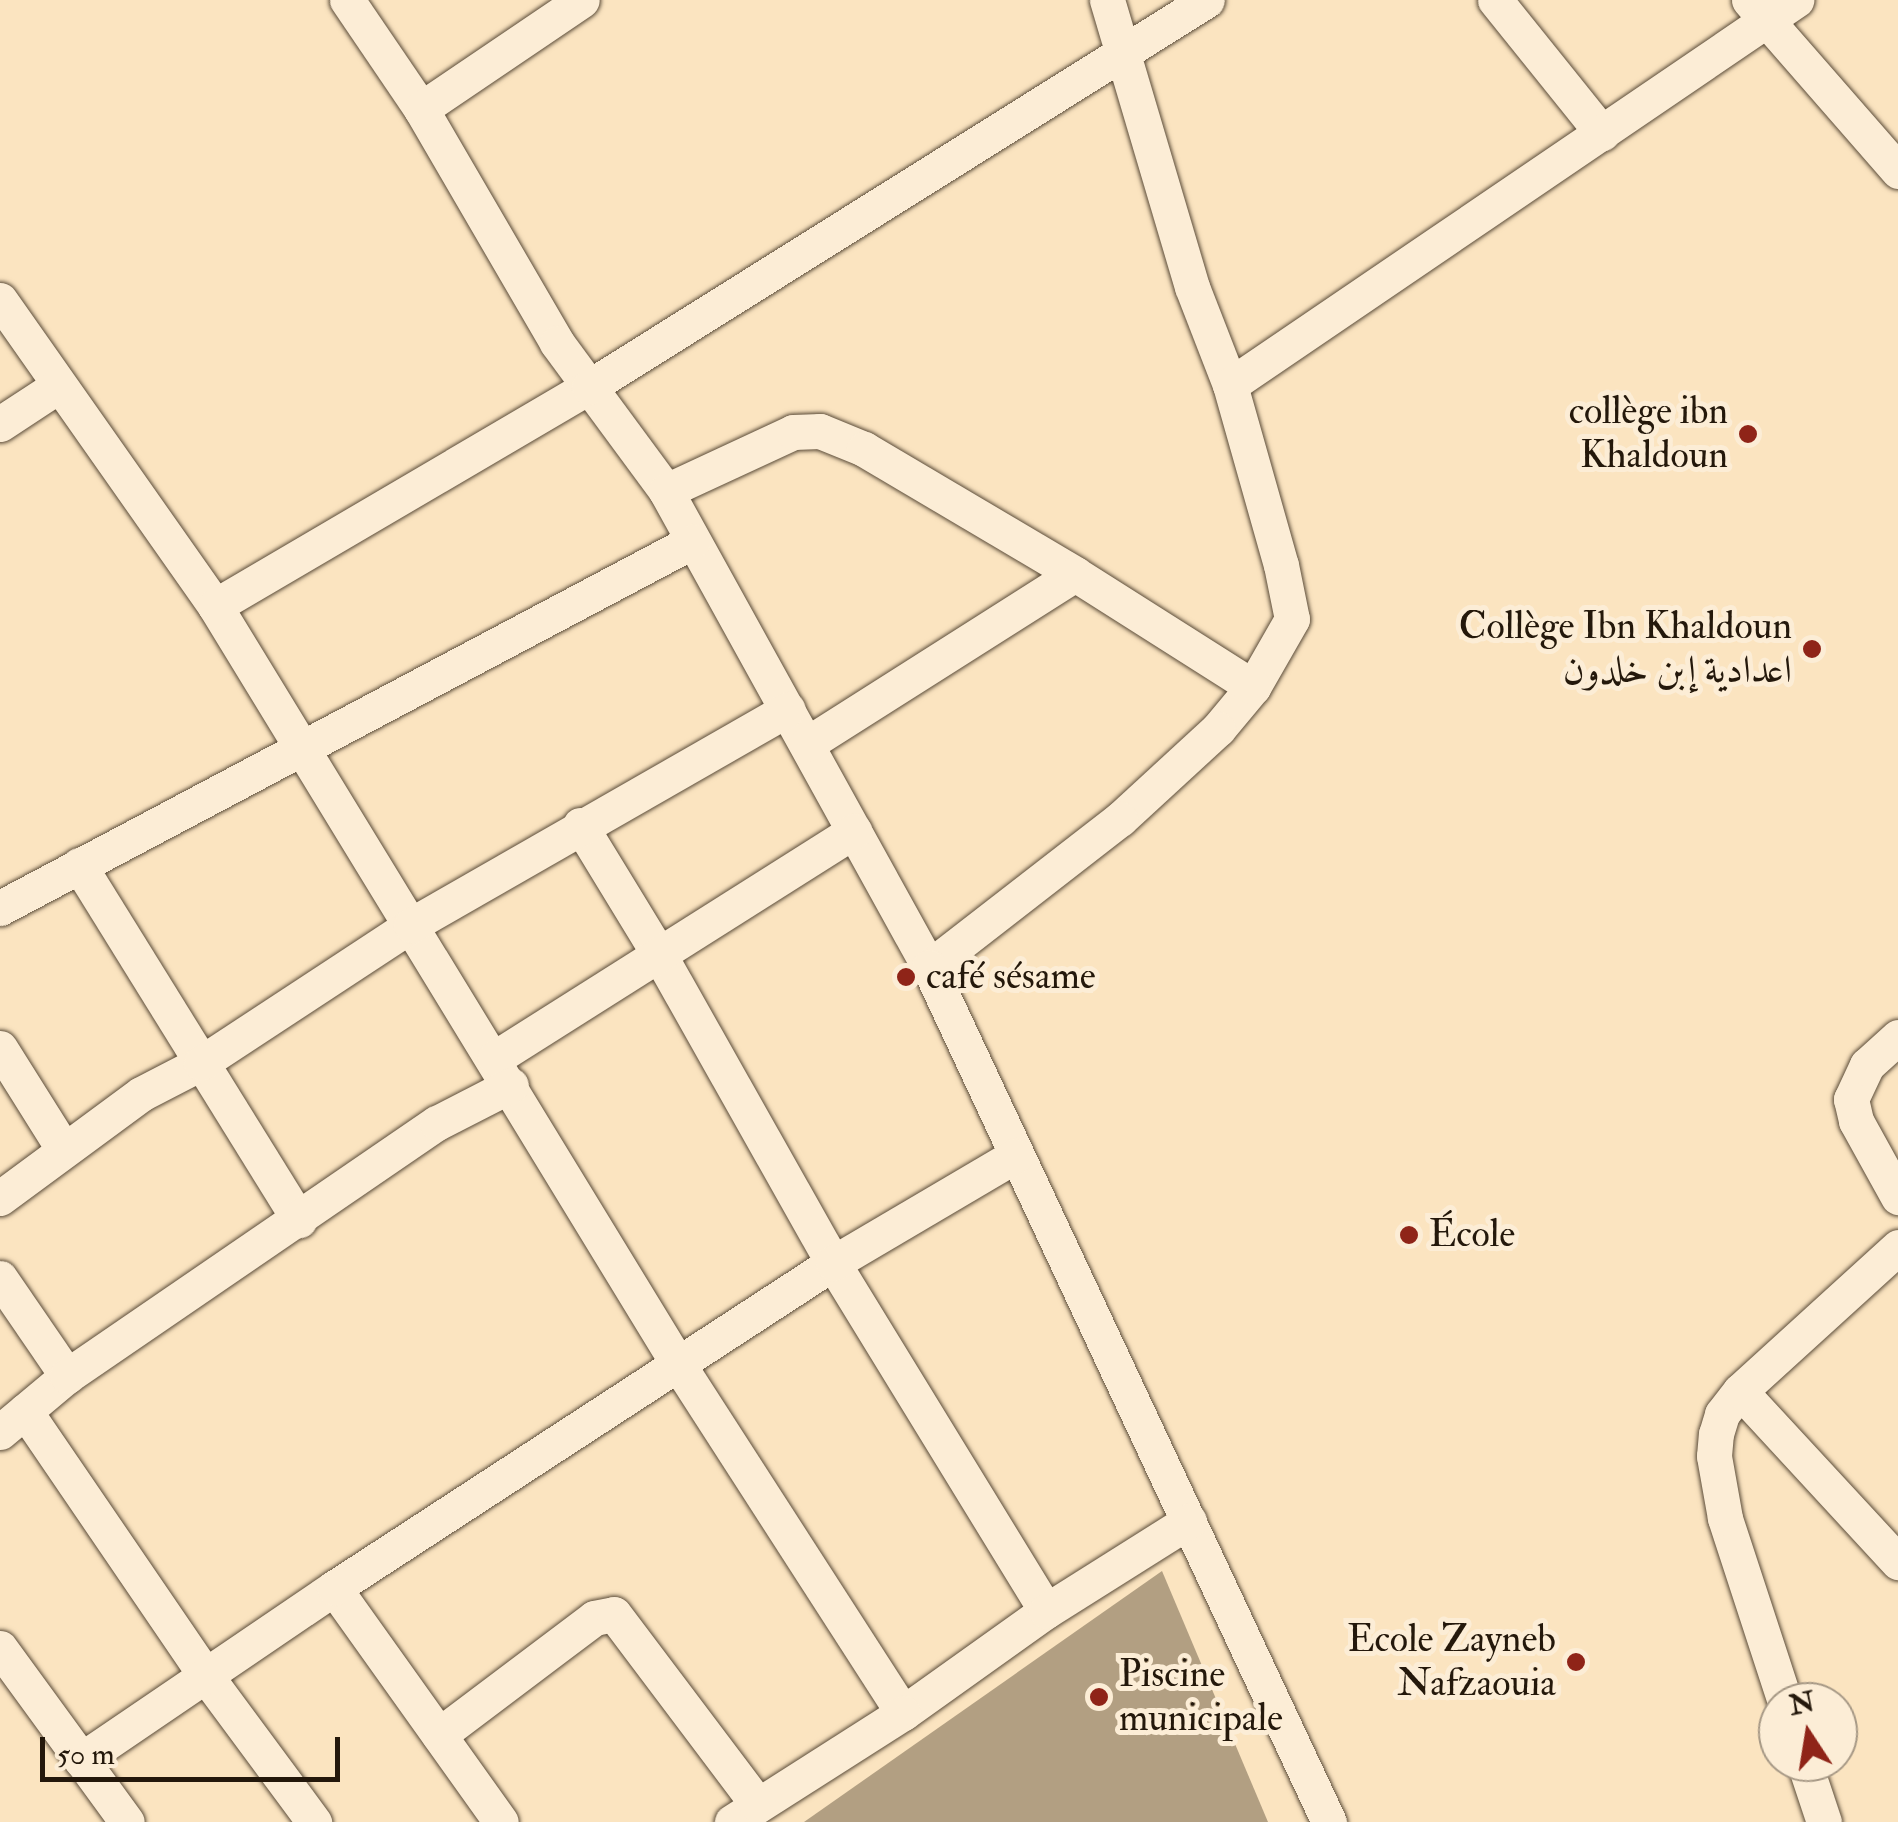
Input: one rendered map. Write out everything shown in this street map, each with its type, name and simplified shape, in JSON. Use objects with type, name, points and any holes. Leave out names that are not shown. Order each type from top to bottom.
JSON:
[{"type":"street","points":[[347,0],[420,109],[493,239],[590,387],[666,491],[929,966],[1329,1822]]},
{"type":"street","points":[[420,109],[582,0]]},
{"type":"street","points":[[929,966],[1120,819],[1218,729],[1285,637],[1291,604],[1230,385],[1192,287],[1106,0]]},
{"type":"street","points":[[215,606],[590,387],[1208,0]]},
{"type":"street","points":[[1496,0],[1602,133]]},
{"type":"street","points":[[1230,385],[1602,133],[1758,12],[1796,0]]},
{"type":"street","points":[[1758,12],[1898,171]]},
{"type":"street","points":[[0,300],[58,386],[105,444],[215,606],[678,1364],[903,1713]]},
{"type":"street","points":[[0,424],[58,386]]},
{"type":"street","points":[[666,491],[793,432],[820,431],[864,448],[1075,574],[1252,687]]},
{"type":"street","points":[[0,908],[694,541]]},
{"type":"street","points":[[807,744],[1075,574]]},
{"type":"street","points":[[0,1198],[62,1147],[141,1094],[202,1062],[411,925],[788,708]]},
{"type":"street","points":[[580,826],[660,956],[832,1263],[1046,1611]]},
{"type":"street","points":[[314,1822],[12,1421],[66,1376],[438,1123],[660,956],[854,830]]},
{"type":"street","points":[[79,865],[299,1220]]},
{"type":"street","points":[[1898,1037],[1867,1065],[1850,1099],[1856,1121],[1898,1196]]},
{"type":"street","points":[[0,1048],[62,1147]]},
{"type":"street","points":[[81,1760],[334,1588],[832,1263],[1015,1156]]},
{"type":"street","points":[[1778,1682],[1725,1518],[1715,1468],[1722,1414],[1740,1391],[1898,1247]]},
{"type":"street","points":[[0,1278],[66,1376]]},
{"type":"street","points":[[1740,1391],[1898,1562]]},
{"type":"street","points":[[440,1735],[594,1618],[614,1614],[745,1814],[903,1713],[1046,1611],[1189,1520]]},
{"type":"street","points":[[334,1588],[501,1822]]},
{"type":"street","points":[[0,1648],[127,1822]]},
{"type":"street","points":[[1811,1782],[1824,1822]]},
{"type":"shaded area","name":"Piscine municipale","points":[[1162,1571],[1268,1822],[804,1822]]},
{"type":"place","name":"collège ibn Khaldoun","points":[[1748,434]]},
{"type":"place","name":"Collège Ibn Khaldoun اعدادية إبن خلدون","points":[[1812,649]]},
{"type":"place","name":"café sésame","points":[[906,977]]},
{"type":"place","name":"École","points":[[1409,1235]]},
{"type":"place","name":"Ecole Zayneb Nafzaouia","points":[[1576,1662]]},
{"type":"place","name":"Piscine municipale","points":[[1099,1697]]}]
